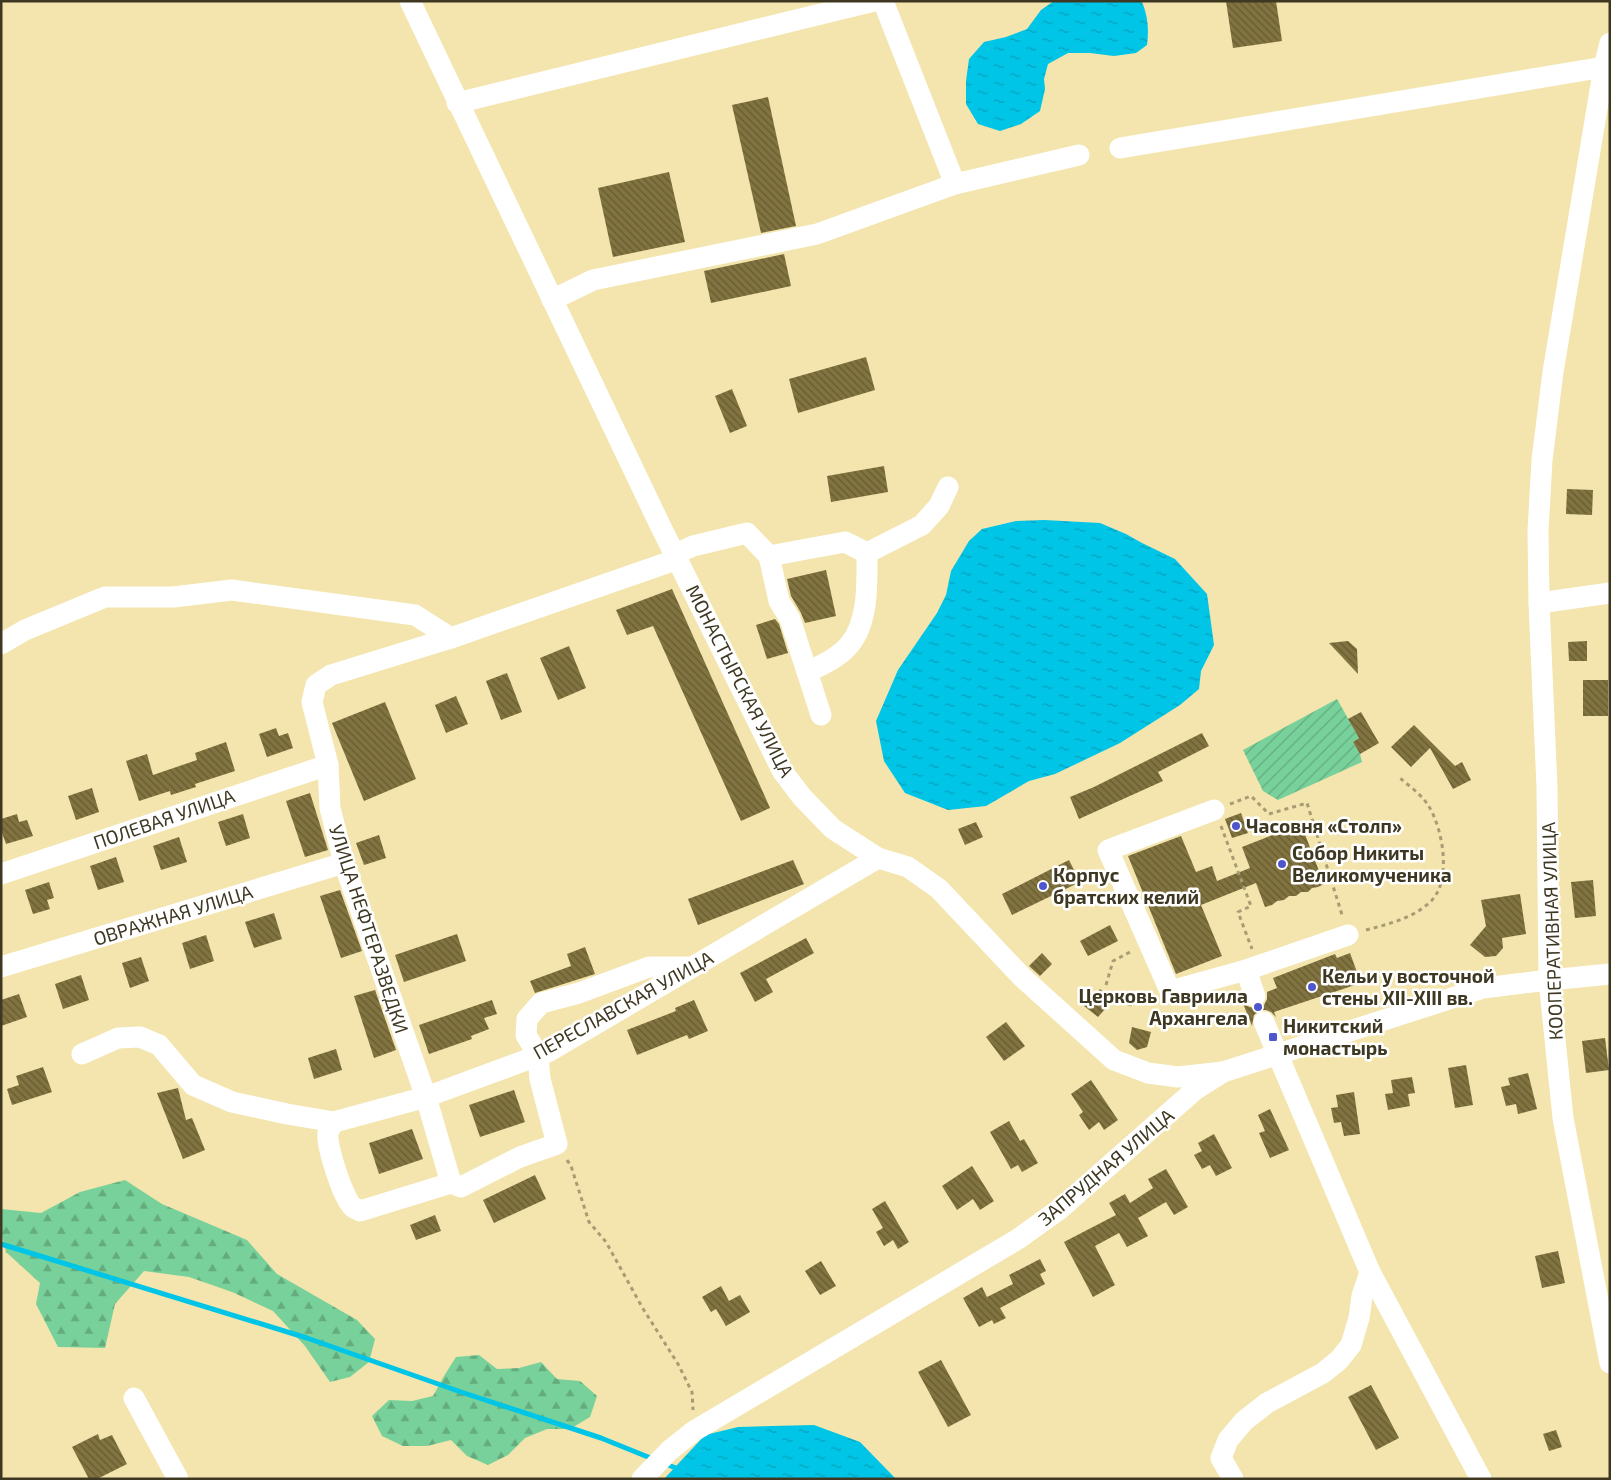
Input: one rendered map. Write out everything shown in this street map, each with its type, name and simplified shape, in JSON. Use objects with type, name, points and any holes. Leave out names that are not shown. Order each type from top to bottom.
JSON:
[{"type":"street","name":"МОНАСТЫРСКАЯ УЛИЦА","points":[[410,1],[457,103],[660,525],[783,772],[802,797],[832,829],[878,858],[908,867],[939,889],[1022,977],[1114,1060],[1148,1073],[1163,1075],[1178,1076],[1223,1072]]},
{"type":"street","points":[[457,103],[874,1]]},
{"type":"street","points":[[882,1],[955,184]]},
{"type":"street","name":"КООПЕРАТИВНАЯ УЛИЦА","points":[[1610,43],[1604,67],[1602,125],[1553,372],[1542,460],[1538,531],[1547,788],[1550,980],[1562,1118],[1603,1290],[1610,1363]]},
{"type":"street","points":[[1120,148],[1604,67]]},
{"type":"street","points":[[552,300],[593,280],[817,234],[955,184],[1079,155]]},
{"type":"street","points":[[867,553],[922,525],[939,506],[948,488]]},
{"type":"street","name":"УЛИЦА НЕФТЕРАЗВЕДКИ","points":[[452,1183],[426,1097],[344,863],[330,808],[328,765],[312,702],[316,685],[331,675],[451,638],[676,557],[693,546],[747,533],[769,556]]},
{"type":"street","points":[[821,715],[790,618],[779,601],[769,556],[845,542],[867,553]]},
{"type":"street","points":[[807,672],[830,661],[850,644],[861,622],[867,590],[867,553]]},
{"type":"street","points":[[1,644],[25,630],[105,597],[173,597],[232,590],[416,615],[451,638]]},
{"type":"street","points":[[1539,602],[1610,593]]},
{"type":"street","name":"ПОЛЕВАЯ УЛИЦА","points":[[1,874],[328,765]]},
{"type":"street","points":[[1214,810],[1108,850],[1170,991],[1252,968],[1348,935]]},
{"type":"street","name":"ПЕРЕСЛАВСКАЯ УЛИЦА","points":[[82,1054],[118,1038],[140,1037],[159,1045],[193,1085],[232,1102],[334,1122],[426,1097],[538,1056],[878,858]]},
{"type":"street","name":"ОВРАЖНАЯ УЛИЦА","points":[[1,967],[344,863]]},
{"type":"street","points":[[334,1122],[328,1133],[331,1154],[345,1195],[353,1208],[360,1210],[452,1183],[462,1187],[520,1157],[557,1144],[540,1079],[538,1056],[526,1035],[527,1019],[542,1004],[579,993],[649,967],[692,967]]},
{"type":"street","points":[[1252,968],[1255,996]]},
{"type":"street","name":"ЗАПРУДНАЯ УЛИЦА","points":[[646,1475],[670,1450],[694,1431],[1018,1239],[1060,1209],[1196,1089],[1223,1072],[1483,988],[1610,974]]},
{"type":"street","points":[[1264,1022],[1370,1272],[1481,1479]]},
{"type":"street","points":[[1233,1479],[1221,1458],[1228,1440],[1244,1421],[1267,1403],[1323,1373],[1339,1360],[1351,1345],[1360,1318],[1362,1296],[1370,1272]]},
{"type":"street","points":[[134,1398],[178,1479]]},
{"type":"path","points":[[1252,968],[1238,912],[1251,906],[1214,810],[1251,796],[1269,814],[1307,802],[1348,935],[1414,914],[1431,902],[1441,883],[1444,856],[1439,830],[1428,804],[1400,778]]},
{"type":"path","points":[[1106,985],[1113,961],[1149,943]]},
{"type":"path","points":[[1120,1003],[1132,1005],[1170,991]]},
{"type":"path","points":[[557,1144],[571,1166],[588,1222],[606,1242],[642,1307],[678,1364],[692,1392],[694,1431]]},
{"type":"green space","points":[[1337,699],[1359,738],[1353,742],[1362,762],[1278,800],[1263,791],[1243,750]]},
{"type":"green space","points":[[125,1180],[162,1204],[247,1240],[277,1274],[357,1320],[375,1339],[369,1362],[350,1377],[330,1382],[305,1346],[273,1311],[232,1292],[189,1277],[144,1271],[115,1304],[105,1348],[58,1347],[36,1304],[40,1283],[6,1252],[1,1231],[1,1209],[41,1213],[80,1192]]},
{"type":"green space","points":[[479,1355],[497,1369],[519,1368],[541,1362],[557,1379],[580,1381],[597,1396],[590,1417],[570,1429],[547,1429],[525,1438],[508,1455],[488,1465],[467,1456],[451,1440],[427,1446],[403,1446],[382,1436],[372,1416],[389,1400],[412,1401],[433,1396],[456,1357]]},
{"type":"water","points":[[1054,1],[1142,2],[1148,23],[1147,45],[1136,53],[1114,56],[1068,53],[1048,64],[1040,111],[1021,124],[1000,131],[978,124],[966,104],[966,81],[969,59],[984,42],[1006,37],[1027,29],[1041,10]]},
{"type":"water","points":[[1044,520],[1100,523],[1175,559],[1207,594],[1214,645],[1201,671],[1199,689],[1180,705],[1120,743],[1055,774],[1029,781],[986,806],[948,810],[905,793],[884,761],[876,721],[898,670],[937,613],[946,595],[951,571],[969,541],[982,529],[1016,521]]},
{"type":"water","points":[[814,1425],[860,1442],[896,1479],[664,1479],[705,1435],[738,1427]]},
{"type":"building","points":[[1226,1],[1276,1],[1282,41],[1233,48]]},
{"type":"building","points":[[768,97],[796,226],[761,233],[732,105]]},
{"type":"building","points":[[669,172],[685,242],[613,257],[598,188]]},
{"type":"building","points":[[784,254],[791,286],[711,303],[704,271]]},
{"type":"building","points":[[866,357],[875,390],[798,413],[789,379]]},
{"type":"building","points":[[732,389],[747,426],[730,433],[715,396]]},
{"type":"building","points":[[884,466],[888,492],[831,502],[827,476]]},
{"type":"building","points":[[1567,489],[1593,490],[1592,515],[1566,514]]},
{"type":"building","points":[[826,570],[836,616],[805,623],[791,596],[787,579]]},
{"type":"building","points":[[672,589],[770,808],[741,821],[653,626],[627,635],[616,610]]},
{"type":"building","points":[[775,619],[779,624],[788,653],[767,659],[756,625]]},
{"type":"building","points":[[1348,641],[1357,649],[1358,674],[1329,643]]},
{"type":"building","points":[[1587,641],[1587,661],[1569,661],[1568,642]]},
{"type":"building","points":[[569,646],[586,688],[558,700],[540,658]]},
{"type":"building","points":[[507,673],[522,712],[501,720],[486,681]]},
{"type":"building","points":[[1583,680],[1608,680],[1608,716],[1583,716]]},
{"type":"building","points":[[456,696],[468,724],[446,733],[435,705]]},
{"type":"building","points":[[385,702],[416,779],[364,801],[332,723]]},
{"type":"building","points":[[1361,712],[1379,743],[1360,754],[1353,742],[1359,738],[1348,719]]},
{"type":"building","points":[[1414,725],[1455,766],[1462,762],[1471,780],[1453,789],[1430,748],[1411,767],[1391,747]]},
{"type":"building","points":[[276,728],[279,736],[288,733],[293,748],[267,757],[259,734]]},
{"type":"building","points":[[1202,733],[1209,746],[1158,772],[1163,781],[1079,819],[1070,797]]},
{"type":"building","points":[[226,742],[235,771],[195,784],[196,787],[171,795],[170,791],[139,801],[126,761],[147,754],[153,775],[197,760],[195,753]]},
{"type":"building","points":[[92,788],[99,812],[76,820],[68,796]]},
{"type":"building","points":[[310,793],[328,850],[305,857],[286,801]]},
{"type":"building","name":"Часовня «Столп»","points":[[1241,813],[1248,833],[1232,838],[1225,819]]},
{"type":"building","points":[[17,814],[19,822],[27,820],[33,836],[6,844],[1,830],[1,819]]},
{"type":"building","points":[[243,814],[250,838],[226,846],[218,822]]},
{"type":"building","points":[[976,822],[983,837],[965,845],[958,829]]},
{"type":"building","points":[[1301,824],[1324,884],[1312,888],[1308,892],[1289,896],[1284,900],[1265,907],[1256,883],[1201,905],[1222,956],[1176,974],[1128,856],[1181,836],[1196,872],[1212,866],[1217,881],[1250,868],[1242,847]]},
{"type":"building","points":[[379,835],[386,858],[364,865],[356,843]]},
{"type":"building","points":[[179,837],[187,862],[161,870],[153,846]]},
{"type":"building","points":[[116,857],[124,882],[98,890],[90,866]]},
{"type":"building","points":[[793,860],[804,884],[698,925],[688,899]]},
{"type":"building","name":"Корпус братских келий","points":[[1069,860],[1080,882],[1012,915],[1002,894]]},
{"type":"building","points":[[1593,880],[1596,916],[1575,918],[1571,882]]},
{"type":"building","points":[[49,882],[54,898],[47,900],[50,909],[33,914],[25,890]]},
{"type":"building","points":[[340,890],[362,951],[341,958],[320,896]]},
{"type":"building","points":[[1520,894],[1526,934],[1502,938],[1503,948],[1496,956],[1485,957],[1470,945],[1486,926],[1481,900]]},
{"type":"building","points":[[274,913],[282,939],[254,948],[245,922]]},
{"type":"building","points":[[1110,925],[1118,941],[1088,956],[1080,941]]},
{"type":"building","points":[[457,934],[466,961],[404,982],[395,955]]},
{"type":"building","points":[[206,935],[214,961],[190,969],[182,943]]},
{"type":"building","points":[[806,938],[814,953],[766,979],[773,992],[755,1002],[740,973]]},
{"type":"building","points":[[585,947],[595,974],[535,993],[530,981],[571,966],[567,954]]},
{"type":"building","points":[[1042,953],[1052,964],[1040,976],[1029,966]]},
{"type":"building","name":"Кельи у восточной стены XII-XIII вв.","points":[[1350,953],[1361,983],[1274,1012],[1276,1017],[1271,1012],[1260,1010],[1254,1015],[1252,1026],[1242,1001],[1247,1006],[1259,1008],[1264,1005],[1267,999],[1267,992],[1277,988],[1273,978],[1335,954],[1337,958]]},
{"type":"building","points":[[141,957],[149,981],[130,988],[122,963]]},
{"type":"building","points":[[81,975],[89,1000],[63,1009],[55,984]]},
{"type":"building","points":[[1100,989],[1113,1000],[1098,1017],[1084,1006]]},
{"type":"building","points":[[375,990],[396,1050],[374,1058],[354,996]]},
{"type":"building","points":[[19,994],[27,1017],[1,1026],[1,1000]]},
{"type":"building","points":[[492,1000],[497,1014],[484,1018],[489,1029],[471,1036],[472,1039],[429,1054],[419,1025]]},
{"type":"building","points":[[694,1000],[708,1031],[689,1039],[687,1035],[637,1055],[627,1030],[676,1011],[675,1008]]},
{"type":"building","points":[[1006,1022],[1025,1046],[1004,1061],[986,1037]]},
{"type":"building","points":[[1132,1027],[1151,1032],[1147,1047],[1137,1050],[1129,1043]]},
{"type":"building","points":[[1605,1038],[1609,1070],[1586,1073],[1582,1041]]},
{"type":"building","points":[[336,1049],[342,1070],[314,1079],[308,1058]]},
{"type":"building","points":[[1466,1065],[1473,1105],[1455,1108],[1448,1068]]},
{"type":"building","points":[[43,1067],[52,1092],[12,1105],[7,1089],[19,1085],[16,1076]]},
{"type":"building","points":[[1528,1073],[1537,1109],[1518,1114],[1516,1104],[1506,1106],[1501,1087],[1510,1085],[1508,1078]]},
{"type":"building","points":[[1412,1077],[1415,1093],[1408,1094],[1410,1106],[1388,1110],[1385,1094],[1393,1093],[1391,1080]]},
{"type":"building","points":[[1091,1080],[1118,1120],[1104,1130],[1099,1122],[1089,1130],[1079,1115],[1083,1112],[1071,1094]]},
{"type":"building","points":[[178,1088],[186,1120],[192,1118],[205,1150],[183,1159],[157,1093]]},
{"type":"building","points":[[514,1090],[525,1122],[480,1137],[469,1105]]},
{"type":"building","points":[[1354,1092],[1360,1134],[1344,1136],[1341,1122],[1334,1123],[1331,1108],[1338,1107],[1336,1095]]},
{"type":"building","points":[[1270,1109],[1289,1150],[1270,1158],[1259,1133],[1265,1131],[1258,1115]]},
{"type":"building","points":[[1009,1121],[1020,1141],[1024,1139],[1038,1163],[1022,1172],[1018,1165],[1011,1169],[990,1132]]},
{"type":"building","points":[[412,1129],[423,1159],[379,1174],[369,1143]]},
{"type":"building","points":[[1214,1134],[1232,1168],[1216,1176],[1210,1165],[1202,1169],[1194,1155],[1202,1151],[1198,1143]]},
{"type":"building","points":[[972,1166],[994,1201],[980,1210],[973,1199],[957,1210],[942,1186]]},
{"type":"building","points":[[1166,1169],[1188,1207],[1174,1215],[1166,1202],[1138,1218],[1148,1236],[1127,1247],[1119,1233],[1095,1246],[1115,1285],[1093,1297],[1064,1242],[1116,1215],[1109,1203],[1125,1194],[1130,1203],[1153,1188],[1148,1179]]},
{"type":"building","points":[[535,1175],[546,1199],[494,1223],[483,1200]]},
{"type":"building","points":[[885,1201],[909,1242],[898,1249],[893,1240],[884,1246],[876,1232],[883,1228],[872,1209]]},
{"type":"building","points":[[435,1215],[441,1231],[416,1240],[410,1225]]},
{"type":"building","points":[[1558,1251],[1565,1283],[1542,1288],[1535,1256]]},
{"type":"building","points":[[1040,1259],[1046,1271],[1040,1274],[1045,1284],[1000,1308],[1006,1318],[994,1324],[992,1320],[979,1327],[963,1298],[982,1287],[987,1297],[1013,1284],[1009,1275]]},
{"type":"building","points":[[821,1261],[836,1286],[820,1295],[805,1271]]},
{"type":"building","points":[[721,1286],[729,1301],[740,1295],[750,1312],[726,1326],[716,1309],[711,1312],[702,1297]]},
{"type":"building","points":[[941,1360],[971,1415],[948,1427],[918,1372]]},
{"type":"building","points":[[1371,1385],[1399,1438],[1376,1450],[1348,1397]]},
{"type":"building","points":[[1556,1430],[1562,1447],[1549,1451],[1543,1434]]},
{"type":"building","points":[[98,1434],[100,1440],[112,1435],[127,1464],[97,1479],[89,1479],[72,1447]]},
{"type":"waterway","points":[[1,1244],[307,1338],[461,1392],[601,1438],[653,1459]]},
{"type":"waterway","points":[[663,1463],[681,1470]]},
{"type":"place","name":"Часовня «Столп»","points":[[1236,826]]},
{"type":"place","name":"Собор Никиты Великомученика","points":[[1282,864]]},
{"type":"place","name":"Корпус братских келий","points":[[1043,886]]},
{"type":"place","name":"Кельи у восточной стены XII-XIII вв.","points":[[1312,987]]},
{"type":"place","name":"Церковь Гавриила Архангела","points":[[1258,1007]]},
{"type":"place","name":"Никитский монастырь","points":[[1273,1037]]}]
